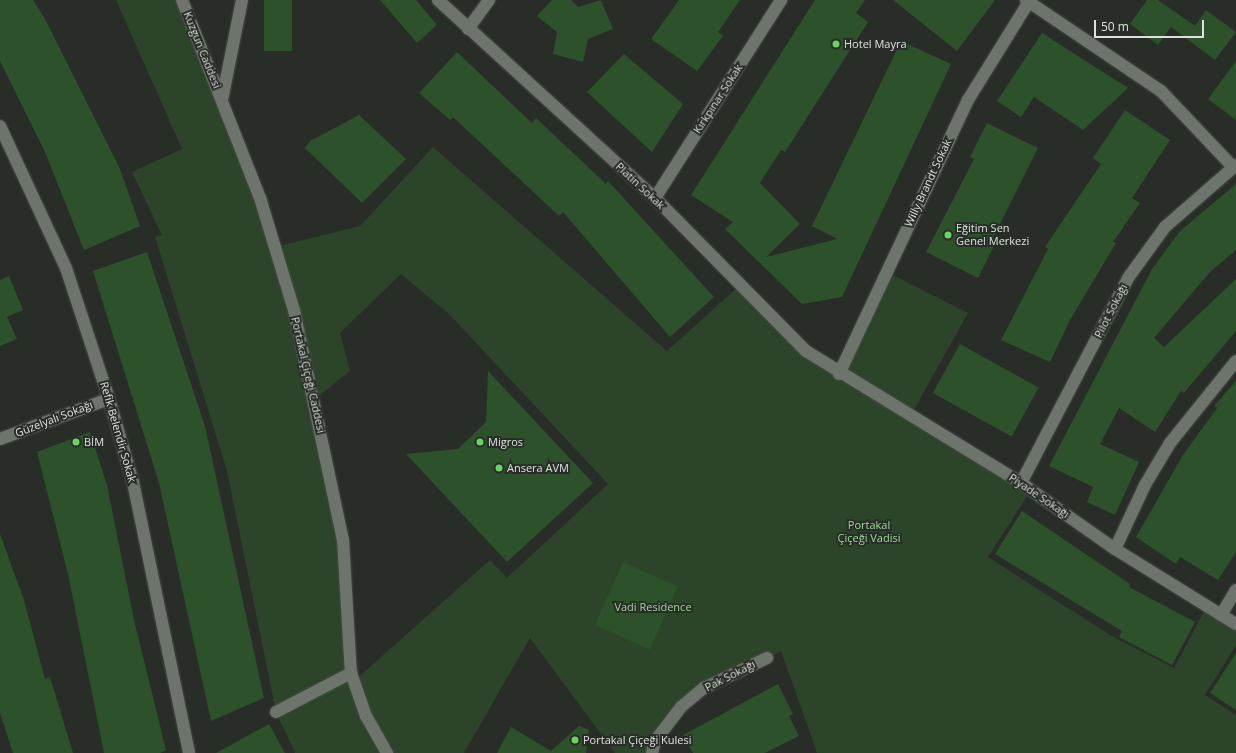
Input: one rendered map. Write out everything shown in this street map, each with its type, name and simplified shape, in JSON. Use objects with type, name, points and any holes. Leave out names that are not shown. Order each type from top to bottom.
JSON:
[{"type":"street","name":"Kuzgun Caddesi","points":[[182,0],[222,100]]},
{"type":"street","points":[[222,100],[242,0]]},
{"type":"street","name":"Platin Sokak","points":[[438,0],[468,29],[655,198],[806,351],[839,374]]},
{"type":"street","points":[[468,29],[489,0]]},
{"type":"street","name":"Kırkpınar Sokak","points":[[655,198],[781,0]]},
{"type":"street","points":[[1028,1],[1160,91],[1234,166]]},
{"type":"street","name":"Willy Brandt Sokak","points":[[839,374],[968,100],[1028,1]]},
{"type":"street","name":"Portakal Çiçeği Caddesi","points":[[222,100],[261,201],[294,310],[343,540],[351,673],[366,716],[387,753]]},
{"type":"street","name":"Refik Belendir Sokak","points":[[0,126],[66,268],[109,399],[133,482],[189,753]]},
{"type":"street","name":"Pilot Sokağı","points":[[1021,483],[1128,278],[1165,227],[1234,166]]},
{"type":"street","points":[[1115,549],[1145,485],[1170,443],[1236,361]]},
{"type":"street","name":"Piyade Sokağı","points":[[839,374],[1021,483],[1115,549],[1236,624]]},
{"type":"street","name":"Güzelyalı Sokağı","points":[[0,439],[109,399]]},
{"type":"street","points":[[1221,615],[1236,590]]},
{"type":"street","name":"Pak Sokağı","points":[[652,753],[667,723],[681,707],[704,688],[767,658]]},
{"type":"street","points":[[276,712],[351,673]]},
{"type":"green space","name":"Portakal Çiçeği Vadisi","points":[[116,0],[182,0],[275,247],[360,226],[433,147],[667,351],[739,286],[839,374],[887,272],[968,313],[911,415],[1031,490],[988,557],[1110,635],[1174,668],[1207,606],[1236,624],[1236,645],[1205,695],[1236,715],[1236,753],[817,753],[781,651],[681,707],[652,753],[615,753],[530,638],[464,753],[295,753],[276,712],[227,471],[155,237],[162,235],[132,172],[182,149]],"holes":[[[401,274],[450,315],[608,484],[507,578],[490,560],[353,682],[343,540],[314,400],[350,371],[340,333]]]},
{"type":"building","points":[[0,0],[33,0],[45,19],[120,169],[140,226],[84,250],[45,152],[0,61]]},
{"type":"building","points":[[264,0],[292,0],[292,51],[264,51]]},
{"type":"building","points":[[380,0],[416,0],[437,25],[417,43]]},
{"type":"building","points":[[552,0],[571,0],[578,7],[601,0],[613,29],[588,39],[583,62],[553,54],[557,32],[537,16]]},
{"type":"building","points":[[679,0],[740,0],[718,32],[723,36],[697,71],[651,39]]},
{"type":"building","points":[[815,0],[865,0],[856,13],[868,22],[785,152],[781,150],[760,183],[800,224],[766,257],[837,239],[812,226],[901,41],[951,64],[842,297],[802,304],[725,229],[733,222],[691,195]]},
{"type":"building","points":[[893,0],[995,0],[957,51]]},
{"type":"building","points":[[1147,0],[1158,0],[1195,26],[1206,10],[1236,32],[1215,60],[1171,27],[1158,45],[1130,24]]},
{"type":"building","points":[[1042,33],[1128,88],[1083,130],[1034,97],[1021,117],[997,101]]},
{"type":"building","points":[[457,52],[532,123],[536,118],[606,184],[608,181],[714,297],[670,337],[563,212],[559,216],[453,117],[450,120],[419,93]]},
{"type":"building","points":[[624,54],[683,104],[652,152],[587,92]]},
{"type":"building","points":[[1236,61],[1236,120],[1208,99]]},
{"type":"building","points":[[1125,110],[1170,140],[1132,198],[1140,203],[1113,242],[1116,243],[1070,320],[1050,362],[1001,340],[1048,249],[1045,247],[1101,164],[1093,158]]},
{"type":"building","points":[[359,115],[406,159],[362,203],[305,148],[310,141]]},
{"type":"building","points":[[987,123],[1038,148],[994,236],[998,238],[978,278],[926,252],[974,159],[970,157]]},
{"type":"building","points":[[1236,184],[1236,250],[1210,272],[1154,338],[1164,347],[1236,279],[1236,331],[1184,393],[1181,391],[1155,432],[1119,408],[1100,444],[1139,462],[1115,515],[1087,502],[1093,487],[1049,466],[1152,269],[1180,231]]},
{"type":"building","points":[[147,252],[205,426],[264,698],[211,721],[159,483],[93,271]]},
{"type":"building","points":[[9,276],[23,310],[7,317],[17,339],[0,346],[0,280]]},
{"type":"building","points":[[960,344],[1039,388],[1012,437],[933,393]]},
{"type":"building","name":"Ansera AVM","points":[[488,371],[593,483],[507,562],[406,454],[458,449],[486,422]]},
{"type":"building","points":[[1236,381],[1236,552],[1218,580],[1180,557],[1176,564],[1136,537],[1183,455],[1217,408],[1214,406]]},
{"type":"building","points":[[90,432],[107,485],[134,620],[166,750],[160,753],[104,753],[68,574],[37,452]]},
{"type":"building","points":[[1022,511],[1130,584],[1129,587],[1195,622],[1172,665],[1119,637],[1122,631],[995,554]]},
{"type":"building","points":[[0,534],[24,600],[45,679],[50,677],[73,753],[13,753],[0,713]]},
{"type":"building","points":[[623,562],[678,586],[650,649],[595,625]]},
{"type":"building","points":[[1236,653],[1236,710],[1210,693]]},
{"type":"building","points":[[778,684],[793,714],[789,716],[799,736],[765,753],[693,753],[683,735]]},
{"type":"building","points":[[269,724],[285,753],[216,753]]},
{"type":"building","name":"Portakal Çiçeği Kulesi","points":[[579,726],[589,730],[586,753],[497,753],[511,727],[551,751]]},
{"type":"place","name":"Hotel Mayra","points":[[836,44]]},
{"type":"place","name":"Eğitim Sen Genel Merkezi","points":[[948,235]]},
{"type":"place","name":"BİM","points":[[76,442]]},
{"type":"place","name":"Migros","points":[[480,442]]},
{"type":"place","name":"Ansera AVM","points":[[499,468]]},
{"type":"place","name":"Portakal Çiçeği Kulesi","points":[[575,740]]},
{"type":"park label","name":"Vadi Residence","points":[[653,607]]}]
